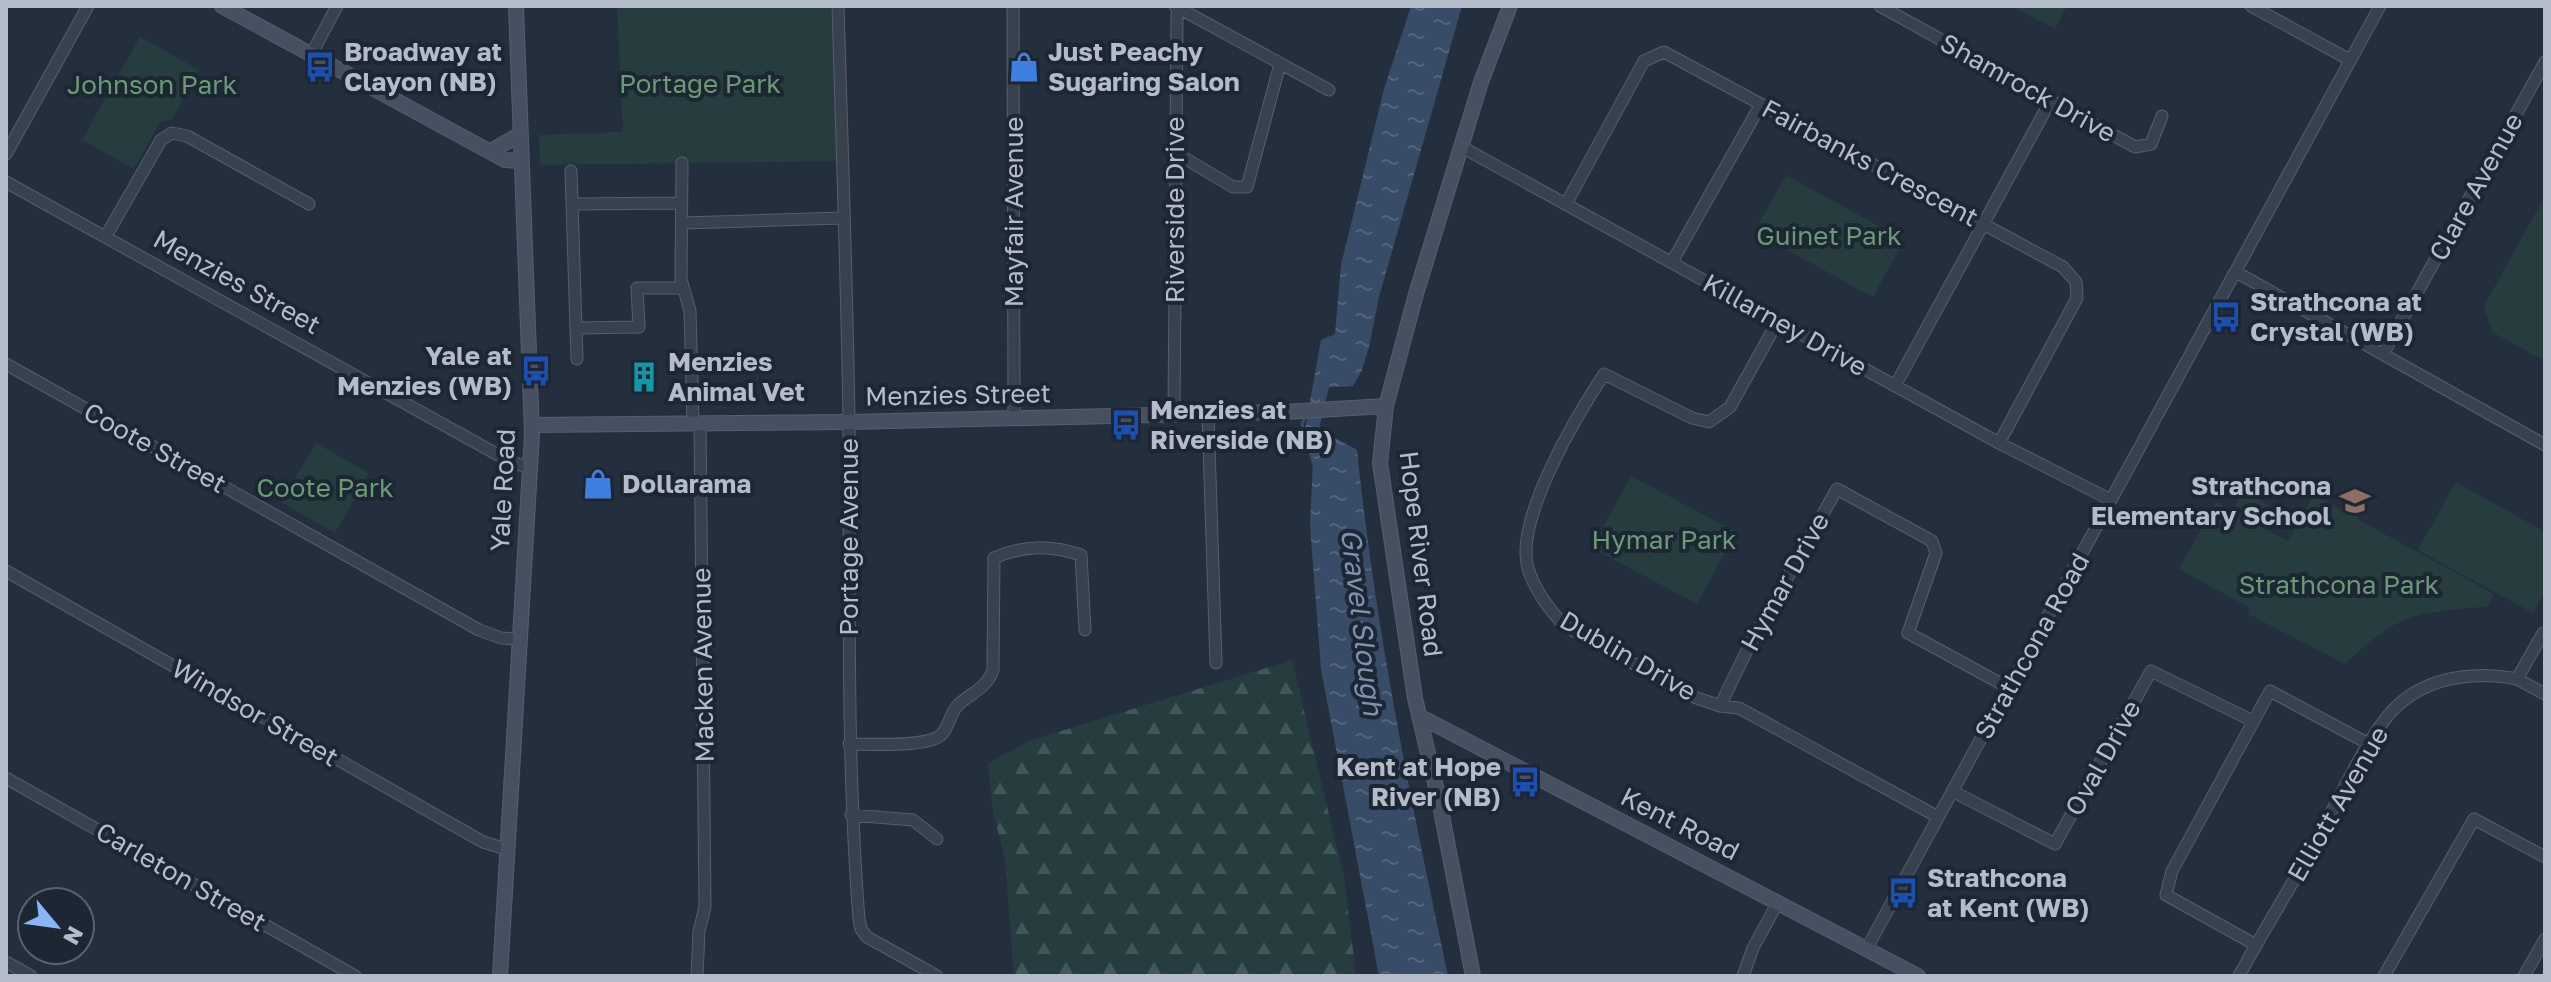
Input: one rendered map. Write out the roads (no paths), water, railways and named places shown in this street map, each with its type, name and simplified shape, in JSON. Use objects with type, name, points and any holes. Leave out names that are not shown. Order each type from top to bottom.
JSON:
[{"type":"street","points":[[6,154],[88,6]]},
{"type":"street","points":[[222,6],[505,160],[520,161]]},
{"type":"street","points":[[311,55],[337,6]]},
{"type":"street","name":"Yale Road","points":[[500,976],[532,425],[516,6]]},
{"type":"street","name":"Portage Avenue","points":[[838,6],[849,422],[849,744],[851,815],[861,929],[872,940],[937,976]]},
{"type":"street","name":"Mayfair Avenue","points":[[1013,6],[1014,418]]},
{"type":"street","name":"Hope River Road","points":[[1473,976],[1439,800],[1419,716],[1380,463],[1386,406],[1416,294],[1460,146],[1510,6]]},
{"type":"street","name":"Shamrock Drive","points":[[1880,6],[2135,147],[2151,144],[2162,116]]},
{"type":"street","points":[[2251,6],[2350,60]]},
{"type":"street","name":"Strathcona Road","points":[[1867,948],[2380,6]]},
{"type":"street","points":[[1179,7],[1329,90]]},
{"type":"street","name":"Riverside Drive","points":[[1174,414],[1179,7]]},
{"type":"street","name":"Fairbanks Crescent","points":[[1566,204],[1644,61],[1664,52],[2063,267],[2076,282],[2077,298],[1999,443]]},
{"type":"street","name":"Clare Avenue","points":[[2383,354],[2545,62]]},
{"type":"street","points":[[1176,153],[1233,187],[1247,187],[1280,64]]},
{"type":"street","points":[[1895,386],[2051,100]]},
{"type":"street","points":[[1672,262],[1761,104]]},
{"type":"street","points":[[106,236],[161,140],[172,133],[187,136],[309,204]]},
{"type":"street","points":[[491,151],[519,135]]},
{"type":"street","name":"Killarney Drive","points":[[1460,146],[1999,443],[2111,500]]},
{"type":"street","name":"Macken Avenue","points":[[682,163],[682,288],[690,311],[696,423],[705,907],[699,931],[697,976]]},
{"type":"street","points":[[571,171],[577,359]]},
{"type":"street","name":"Menzies Street","points":[[6,182],[509,461],[530,468]]},
{"type":"street","points":[[573,204],[681,203]]},
{"type":"street","points":[[682,223],[844,218]]},
{"type":"street","points":[[2236,272],[2545,445]]},
{"type":"street","points":[[576,328],[639,327],[637,288],[682,288]]},
{"type":"street","name":"Dublin Drive","points":[[1778,321],[1730,407],[1709,422],[1692,418],[1604,374],[1548,471],[1529,524],[1527,567],[1551,611],[1565,626],[1694,697],[1720,706],[1739,708],[1938,817]]},
{"type":"street","name":"Coote Street","points":[[6,364],[479,630],[501,638],[518,639]]},
{"type":"street","name":"Menzies Street","points":[[532,425],[849,422],[1284,412],[1386,406]]},
{"type":"street","points":[[1208,414],[1216,663]]},
{"type":"street","name":"Hymar Drive","points":[[1720,706],[1751,642],[1837,489],[1932,541],[1936,553],[1908,633],[2009,688]]},
{"type":"street","points":[[849,744],[914,743],[939,737],[949,724],[955,708],[990,678],[993,670],[994,558],[1014,549],[1037,547],[1058,547],[1081,555],[1085,630]]},
{"type":"street","name":"Windsor Street","points":[[6,571],[483,842],[506,849]]},
{"type":"street","points":[[2543,633],[2517,679],[2545,694]]},
{"type":"street","name":"Oval Drive","points":[[1952,791],[2055,844],[2151,671],[2253,721]]},
{"type":"street","name":"Elliott Avenue","points":[[2239,976],[2369,744],[2396,706],[2426,688],[2459,676],[2495,675],[2517,679]]},
{"type":"street","points":[[2256,945],[2166,895],[2172,871],[2253,721],[2270,691],[2369,744]]},
{"type":"street","name":"Kent Road","points":[[1419,716],[1918,976]]},
{"type":"street","name":"Carleton Street","points":[[6,778],[355,976]]},
{"type":"street","points":[[851,815],[913,820],[937,839]]},
{"type":"street","points":[[2384,976],[2474,819],[2545,857]]},
{"type":"street","points":[[1743,976],[1753,948],[1778,902]]},
{"type":"street","points":[[2524,976],[2545,939]]},
{"type":"street","points":[[6,962],[31,976]]},
{"type":"water","points":[[1411,6],[1462,6],[1379,297],[1362,370],[1353,386],[1329,387],[1319,429],[1357,450],[1384,648],[1448,976],[1379,976],[1321,669],[1310,525],[1313,463],[1305,429],[1321,340],[1335,334],[1341,265],[1384,89]]},
{"type":"waterway","name":"Gravel Slough","points":[[1306,415],[1302,424],[1314,465]]},
{"type":"place","name":"Broadway at Clayon (NB)","points":[[320,67]]},
{"type":"place","name":"Just Peachy Sugaring Salon","points":[[1024,67]]},
{"type":"place","name":"Strathcona at Crystal (WB)","points":[[2226,317]]},
{"type":"place","name":"Yale at Menzies (WB)","points":[[536,371]]},
{"type":"place","name":"Menzies Animal Vet","points":[[644,377]]},
{"type":"place","name":"Menzies at Riverside (NB)","points":[[1126,425]]},
{"type":"place","name":"Dollarama","points":[[598,484]]},
{"type":"place","name":"Strathcona Elementary School","points":[[2355,501]]},
{"type":"place","name":"Kent at Hope River (NB)","points":[[1525,782]]},
{"type":"place","name":"Strathcona at Kent (WB)","points":[[1903,893]]},
{"type":"park label","name":"Portage Park","points":[[700,84]]},
{"type":"park label","name":"Johnson Park","points":[[152,85]]},
{"type":"park label","name":"Guinet Park","points":[[1829,236]]},
{"type":"park label","name":"Coote Park","points":[[325,488]]},
{"type":"park label","name":"Hymar Park","points":[[1664,540]]},
{"type":"park label","name":"Strathcona Park","points":[[2339,585]]}]
